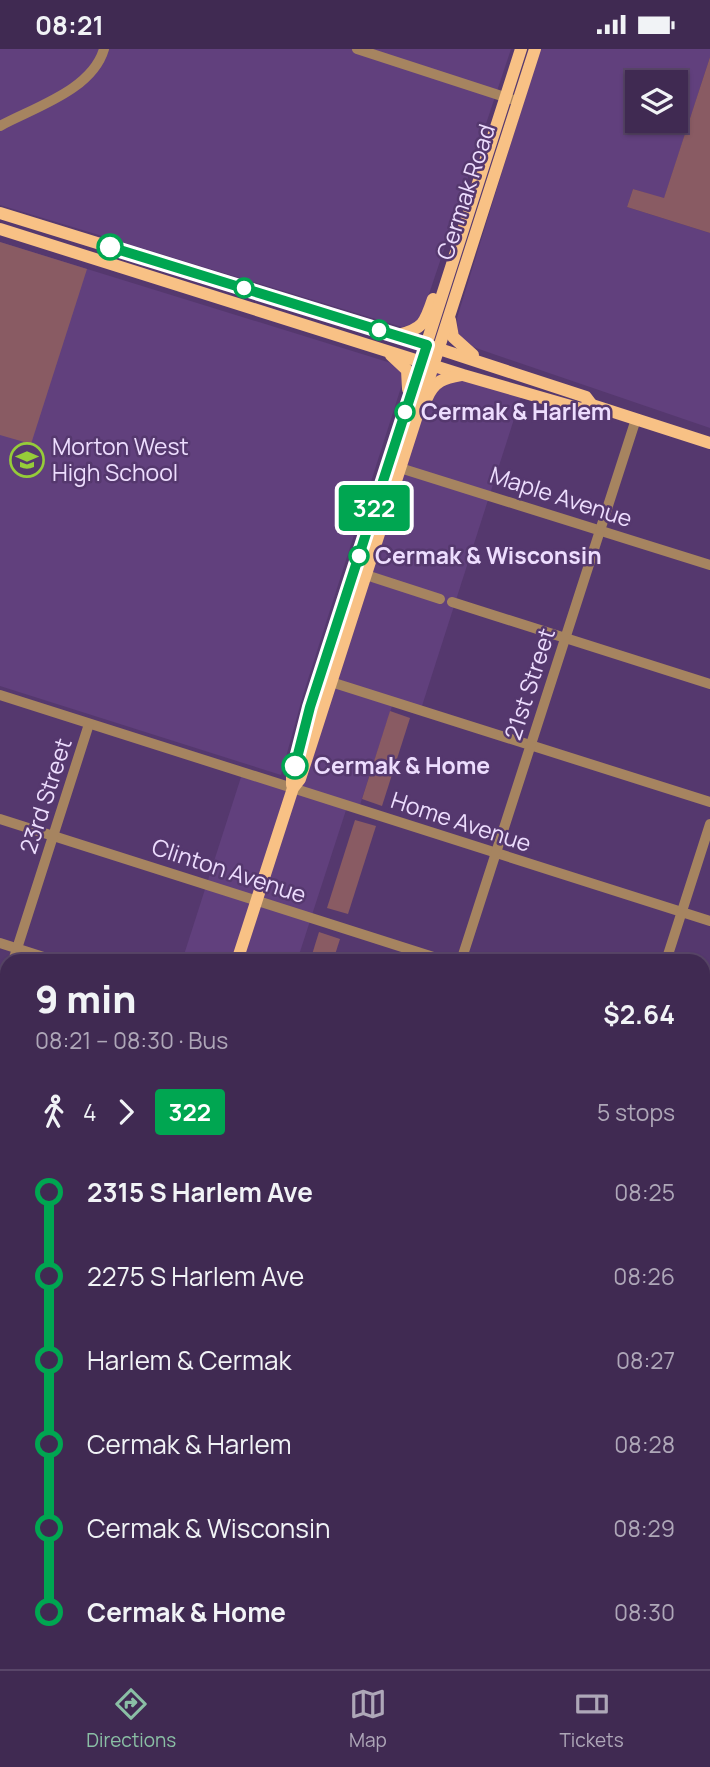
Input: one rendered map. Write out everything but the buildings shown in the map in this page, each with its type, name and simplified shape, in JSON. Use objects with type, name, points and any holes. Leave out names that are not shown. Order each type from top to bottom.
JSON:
[{"type":"main road","name":"Cermak Road","points":[[432,346],[452,306],[512,99],[521,49]]},
{"type":"main road","name":"Cermak Road","points":[[432,346],[444,291],[512,99],[535,49]]},
{"type":"main road","points":[[0,213],[488,364],[586,397],[592,405],[710,443]]},
{"type":"main road","points":[[0,229],[463,375],[581,409],[592,405]]},
{"type":"main road","points":[[396,335],[417,330],[424,323],[433,297],[444,291]]},
{"type":"main road","points":[[452,306],[450,331],[453,337],[469,353],[488,364]]},
{"type":"main road","points":[[293,789],[292,777],[310,707],[432,346]]},
{"type":"main road","points":[[239,954],[293,789],[300,779],[400,468],[411,412],[409,378],[407,369],[385,351]]},
{"type":"main road","points":[[411,412],[438,381],[463,375]]},
{"type":"street","points":[[0,126],[83,81],[96,68],[104,49]]},
{"type":"street","points":[[357,49],[512,99]]},
{"type":"street","name":"21st Street","points":[[463,954],[636,419]]},
{"type":"street","name":"Maple Avenue","points":[[400,468],[710,565]]},
{"type":"street","points":[[366,575],[440,599]]},
{"type":"street","points":[[452,602],[710,684]]},
{"type":"street","points":[[331,682],[710,802]]},
{"type":"street","name":"Home Avenue","points":[[0,695],[710,921]]},
{"type":"street","name":"23rd Street","points":[[15,954],[89,723]]},
{"type":"street","name":"Clinton Avenue","points":[[0,818],[424,954]]},
{"type":"street","points":[[668,954],[710,824]]},
{"type":"street","points":[[0,943],[35,954]]},
{"type":"shaded area","points":[[0,49],[511,49],[422,315],[417,323],[402,327],[0,205]]},
{"type":"shaded area","points":[[540,49],[710,49],[710,57],[688,125],[688,70],[625,70],[625,133],[685,133],[664,199],[633,189],[627,207],[710,233],[710,428],[473,347],[458,335],[457,318]]},
{"type":"shaded area","points":[[710,57],[710,233],[627,207],[633,189],[664,198],[685,133],[688,133],[688,124]]},
{"type":"shaded area","points":[[0,242],[391,363],[400,369],[404,378],[303,695],[281,775],[0,686]]},
{"type":"shaded area","points":[[0,242],[87,269],[31,444],[0,435]]},
{"type":"shaded area","points":[[434,368],[522,394],[421,709],[333,681]]},
{"type":"shaded area","points":[[332,684],[393,703],[359,808],[295,788]]},
{"type":"shaded area","points":[[390,711],[410,718],[382,806],[362,799]]},
{"type":"shaded area","points":[[242,774],[347,807],[299,954],[184,954]]},
{"type":"shaded area","points":[[355,820],[376,826],[348,914],[327,908]]},
{"type":"shaded area","points":[[319,932],[340,939],[335,954],[312,954]]},
{"type":"bus line","name":"322","points":[[110,247],[427,345],[310,707],[295,766]]},
{"type":"place","name":"Cermak & Harlem","points":[[405,412]]},
{"type":"place","name":"Morton West High School","points":[[27,460]]},
{"type":"place","name":"Cermak & Wisconsin","points":[[359,556]]},
{"type":"place","name":"Cermak & Home","points":[[295,766]]}]
